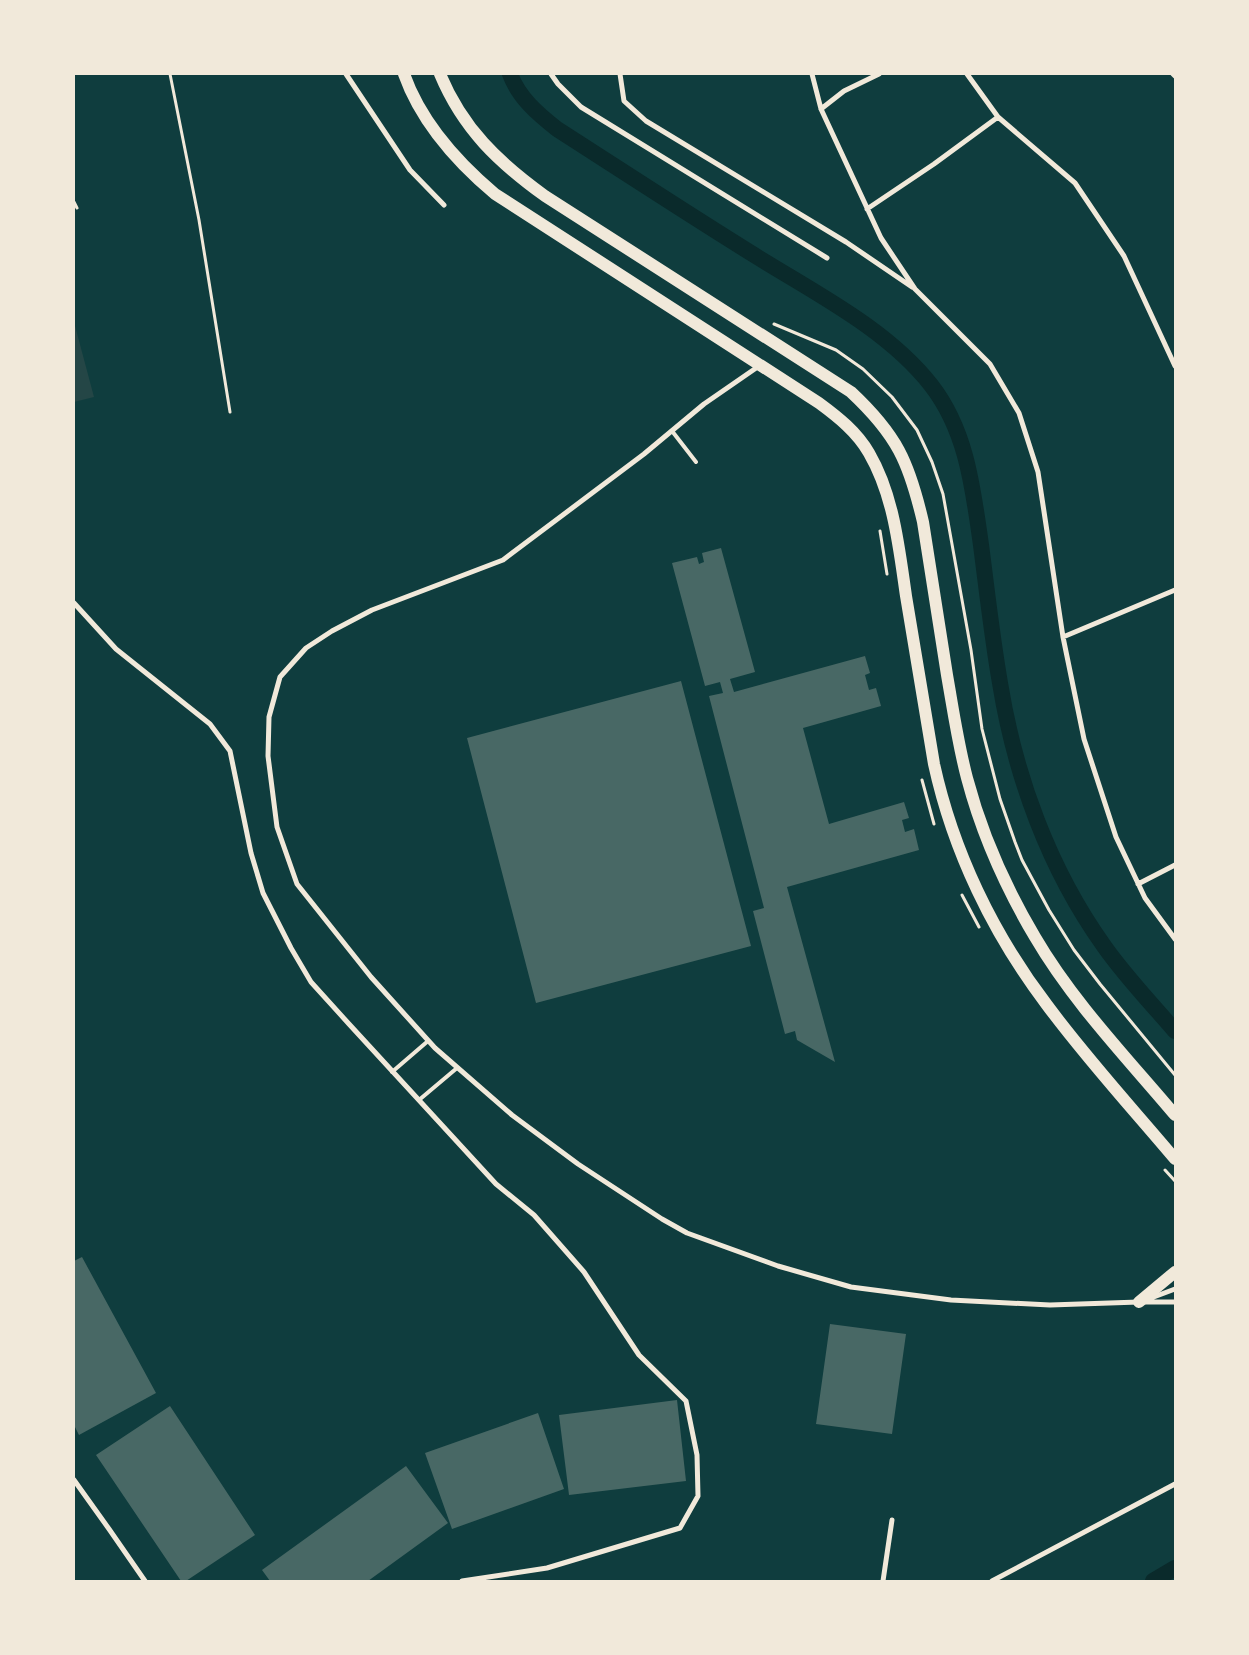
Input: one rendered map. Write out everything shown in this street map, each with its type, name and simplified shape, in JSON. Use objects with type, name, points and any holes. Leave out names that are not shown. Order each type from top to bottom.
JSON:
[{"type":"main road","points":[[404,74],[415,100],[442,140],[457,159],[495,194],[818,403],[839,418],[856,436],[873,461],[885,487],[895,526],[939,788],[957,842],[980,896],[1014,958],[1046,1005],[1175,1159]]},
{"type":"main road","points":[[440,74],[461,116],[500,160],[522,179],[545,196],[851,392],[871,411],[892,437],[906,463],[916,491],[958,742],[969,787],[993,854],[1028,924],[1056,969],[1092,1016],[1175,1115]]},
{"type":"main road","points":[[1139,1302],[1175,1272]]},
{"type":"street","points":[[346,74],[410,170],[444,205]]},
{"type":"street","points":[[551,74],[581,108],[827,258]]},
{"type":"street","points":[[620,74],[624,101],[646,121],[846,242],[915,289]]},
{"type":"street","points":[[812,74],[821,109],[880,238],[915,289],[990,364],[1019,413],[1038,472],[1063,637],[1084,739],[1116,837],[1145,898],[1175,940]]},
{"type":"street","points":[[821,109],[844,91],[879,74]]},
{"type":"street","points":[[967,74],[998,117],[1076,183],[1124,256],[1175,366]]},
{"type":"street","points":[[867,209],[934,164],[998,117]]},
{"type":"street","points":[[760,366],[704,404],[644,454],[504,560],[372,610],[306,648],[280,677],[270,717],[268,756],[276,827],[297,884],[371,977],[428,1041],[458,1068],[512,1115],[578,1164],[662,1219],[687,1233],[778,1266],[852,1287],[951,1300],[1050,1305],[1175,1302]]},
{"type":"street","points":[[1063,637],[1175,590]]},
{"type":"street","points":[[74,602],[116,649],[210,724],[230,751],[251,853],[263,893],[311,982],[496,1184],[534,1215],[584,1272],[639,1354],[686,1401],[696,1455],[698,1496],[680,1528],[546,1568],[462,1581]]},
{"type":"street","points":[[1138,884],[1175,865]]},
{"type":"street","points":[[1139,1302],[1175,1289]]},
{"type":"street","points":[[74,1480],[145,1581]]},
{"type":"street","points":[[992,1581],[1175,1484]]},
{"type":"street","points":[[883,1581],[892,1520]]},
{"type":"lane","points":[[672,431],[696,462]]},
{"type":"lane","points":[[392,1072],[428,1041]]},
{"type":"lane","points":[[419,1100],[458,1068]]},
{"type":"path","points":[[170,74],[199,220],[230,412]]},
{"type":"path","points":[[74,202],[77,208]]},
{"type":"path","points":[[767,321],[836,350],[863,369],[892,397],[917,430],[932,462],[943,494],[971,650],[982,729],[1000,798],[1022,860],[1049,910],[1074,950],[1175,1075]]},
{"type":"path","points":[[880,528],[889,584]]},
{"type":"path","points":[[921,777],[936,830]]},
{"type":"path","points":[[959,888],[979,929]]},
{"type":"path","points":[[1163,1166],[1175,1181]]},
{"type":"shaded area","points":[[74,322],[94,397],[74,402]]},
{"type":"building","points":[[721,548],[755,672],[730,679],[734,692],[865,656],[870,673],[865,675],[869,690],[876,688],[881,706],[803,728],[829,824],[904,802],[909,818],[902,820],[905,832],[914,829],[919,850],[787,887],[835,1062],[797,1040],[795,1031],[785,1034],[753,911],[764,908],[709,696],[723,693],[720,682],[705,686],[672,563],[697,557],[699,564],[704,562],[702,553]]},
{"type":"building","points":[[681,681],[751,946],[536,1003],[467,738]]},
{"type":"building","points":[[82,1257],[156,1393],[79,1435],[74,1425],[74,1261]]},
{"type":"building","points":[[830,1324],[906,1334],[892,1434],[816,1424]]},
{"type":"building","points":[[677,1400],[686,1481],[569,1495],[559,1415]]},
{"type":"building","points":[[170,1406],[255,1535],[186,1581],[181,1581],[96,1455]]},
{"type":"building","points":[[538,1413],[564,1489],[452,1529],[425,1453]]},
{"type":"building","points":[[406,1466],[448,1523],[368,1581],[270,1581],[262,1570]]},
{"type":"waterway","points":[[510,74],[518,91],[536,111],[557,129],[708,226],[851,314],[894,347],[914,365],[931,385],[953,422],[961,441],[966,461],[975,503],[1000,683],[1015,752],[1037,820],[1067,886],[1084,916],[1121,968],[1175,1031]]},
{"type":"waterway","points":[[1153,1581],[1175,1568]]}]
